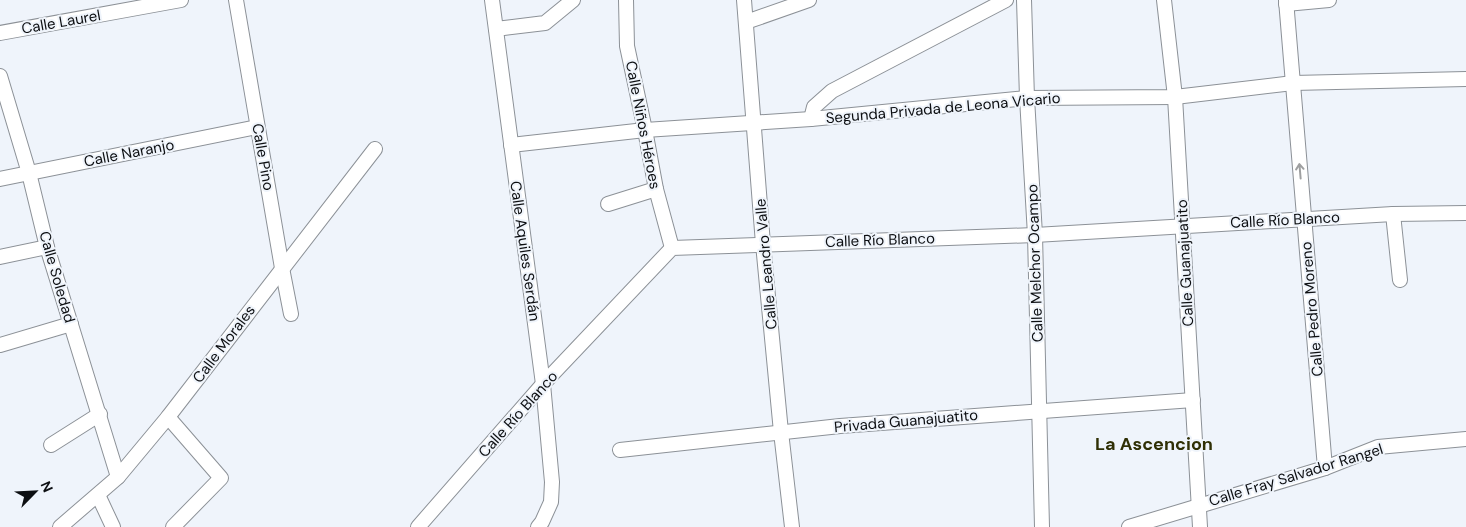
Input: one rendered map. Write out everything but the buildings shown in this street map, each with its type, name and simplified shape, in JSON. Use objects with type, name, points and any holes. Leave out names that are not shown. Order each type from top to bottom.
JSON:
[{"type":"street","name":"Calle Laurel","points":[[0,33],[181,0]]},
{"type":"street","name":"Calle Pino","points":[[236,0],[291,314]]},
{"type":"street","name":"Calle Aquiles Serdán","points":[[492,0],[543,384],[552,482],[551,502],[538,527]]},
{"type":"street","points":[[496,29],[545,24],[573,0]]},
{"type":"street","name":"Calle Niños Héroes","points":[[626,0],[628,46],[656,189],[672,248]]},
{"type":"street","name":"Calle Leandro Valle","points":[[744,0],[763,244],[792,527]]},
{"type":"street","points":[[746,22],[809,0]]},
{"type":"street","points":[[811,119],[814,107],[832,91],[1006,0]]},
{"type":"street","name":"Calle Melchor Ocampo","points":[[1024,0],[1027,98],[1036,235],[1042,527]]},
{"type":"street","name":"Calle Guanajuatito","points":[[1164,0],[1175,97],[1200,527]]},
{"type":"street","points":[[1286,2],[1329,0]]},
{"type":"street","name":"Calle Pedro Moreno","points":[[1286,2],[1325,468]]},
{"type":"street","name":"Calle Soledad","points":[[0,76],[29,173],[47,247],[118,477]]},
{"type":"street","name":"Segunda Privada de Leona Vicario","points":[[511,145],[645,130],[811,119],[1027,98],[1175,97],[1293,83],[1466,79]]},
{"type":"street","name":"Calle Naranjo","points":[[0,179],[257,127]]},
{"type":"street","name":"Calle Morales","points":[[60,527],[118,477],[168,417],[375,149]]},
{"type":"street","points":[[608,204],[656,189]]},
{"type":"street","name":"Calle Río Blanco","points":[[418,527],[543,384],[672,248],[1036,235],[1393,214],[1466,213]]},
{"type":"street","points":[[1393,214],[1400,280]]},
{"type":"street","points":[[0,258],[47,247]]},
{"type":"street","points":[[0,345],[71,324]]},
{"type":"street","name":"Privada Guanajuatito","points":[[620,450],[840,426],[1193,400]]},
{"type":"street","points":[[51,445],[100,414]]},
{"type":"street","points":[[168,417],[221,478],[173,527]]},
{"type":"street","name":"Calle Fray Salvador Rangel","points":[[1129,527],[1325,468],[1378,447],[1466,439]]},
{"type":"street","points":[[98,495],[113,527]]},
{"type":"district","name":"La Ascencion","points":[[1154,444]]}]
